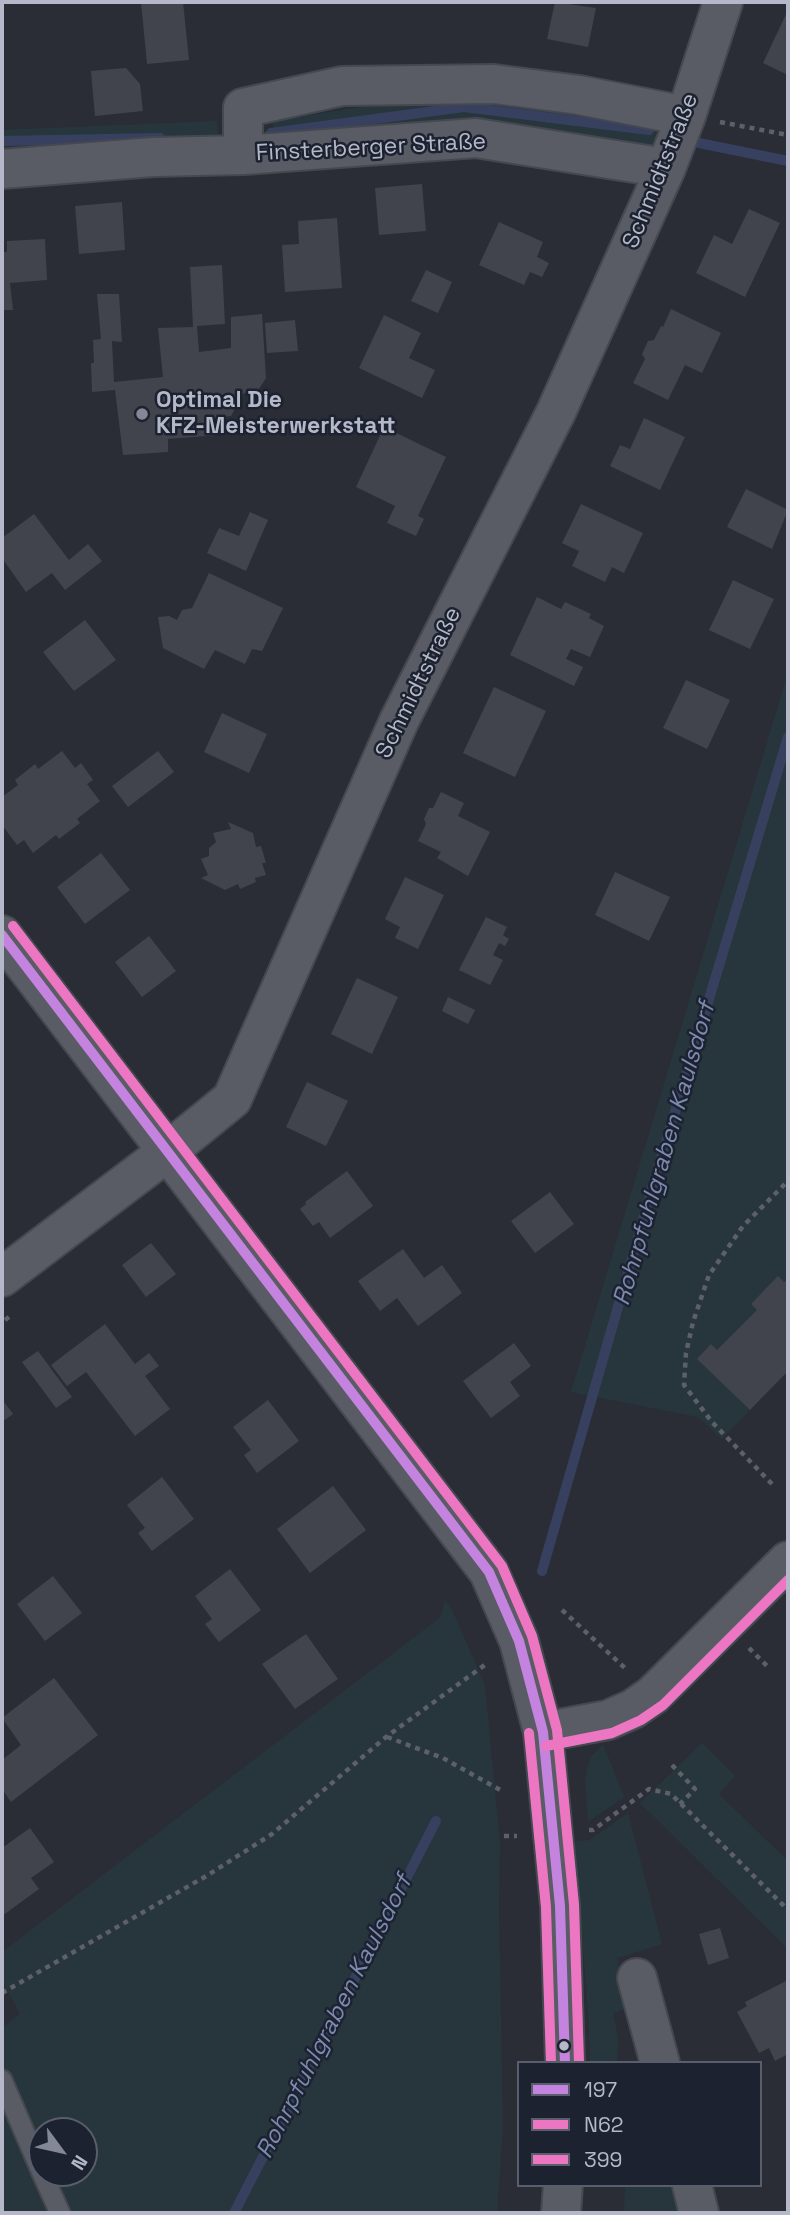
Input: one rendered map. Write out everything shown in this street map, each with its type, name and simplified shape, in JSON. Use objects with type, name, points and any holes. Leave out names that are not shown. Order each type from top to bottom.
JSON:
[{"type":"street","name":"Schmidtstraße","points":[[2,1277],[167,1152],[232,1099],[399,720],[556,412],[666,168],[723,2]]},
{"type":"street","name":"Finsterberger Straße","points":[[243,155],[243,108],[342,86],[494,84],[579,95],[686,116]]},
{"type":"street","name":"Finsterberger Straße","points":[[2,169],[153,157],[243,155],[476,138],[666,168]]},
{"type":"street","points":[[2,935],[489,1572],[519,1640],[543,1732],[560,1906],[565,2061]]},
{"type":"street","points":[[543,1732],[608,1720],[633,1709],[653,1695],[788,1561]]},
{"type":"street","points":[[638,1978],[659,2061]]},
{"type":"street","points":[[561,2213],[564,2187]]},
{"type":"street","points":[[692,2187],[699,2213]]},
{"type":"lane","points":[[2,2080],[28,2140]]},
{"type":"lane","points":[[48,2187],[60,2213]]},
{"type":"path","points":[[686,116],[788,135]]},
{"type":"path","points":[[772,1484],[712,1422],[684,1385],[686,1353],[693,1322],[709,1275],[743,1226],[788,1181]]},
{"type":"path","points":[[562,1610],[653,1695]]},
{"type":"path","points":[[2,1993],[208,1875],[272,1834],[386,1737],[489,1662]]},
{"type":"path","points":[[386,1737],[443,1758],[502,1791]]},
{"type":"path","points":[[672,1765],[695,1789],[680,1804]]},
{"type":"path","points":[[631,1803],[649,1789],[671,1794],[788,1910]]},
{"type":"shaded area","points":[[448,93],[672,122],[660,149],[274,144],[273,121]]},
{"type":"shaded area","points":[[217,121],[218,148],[2,160],[2,130]]},
{"type":"shaded area","points":[[788,673],[788,1278],[751,1304],[757,1310],[717,1350],[698,1359],[750,1410],[722,1439],[698,1417],[571,1392]]},
{"type":"shaded area","points":[[445,1600],[485,1685],[500,1843],[503,2128],[497,2213],[2,2213],[2,2028],[20,2014],[2,1980],[2,1952],[441,1617]]},
{"type":"shaded area","points":[[702,1743],[735,1776],[719,1794],[788,1861],[788,1949],[640,1803]]},
{"type":"shaded area","points":[[603,1744],[624,1797],[588,1822],[585,1780],[587,1767],[592,1756]]},
{"type":"shaded area","points":[[628,1813],[662,1944],[617,1958],[627,2007],[613,2014],[618,2037],[617,2061],[590,2061],[574,1842],[590,1840]]},
{"type":"shaded area","points":[[625,2187],[678,2187],[684,2213],[624,2213]]},
{"type":"building","points":[[141,2],[183,2],[189,60],[147,64]]},
{"type":"building","points":[[555,2],[596,8],[588,47],[547,39]]},
{"type":"building","points":[[788,10],[788,75],[763,63]]},
{"type":"building","points":[[126,68],[140,84],[143,111],[95,116],[91,71]]},
{"type":"building","points":[[422,184],[426,231],[379,235],[375,188]]},
{"type":"building","points":[[122,202],[125,250],[79,254],[75,206]]},
{"type":"building","points":[[749,209],[780,223],[745,297],[696,273],[714,235],[732,244]]},
{"type":"building","points":[[337,218],[342,288],[285,292],[282,245],[299,244],[298,221]]},
{"type":"building","points":[[499,222],[543,242],[537,257],[549,263],[542,277],[530,272],[524,285],[479,265]]},
{"type":"building","points":[[45,239],[47,280],[10,283],[13,310],[2,310],[2,252],[7,252],[7,241]]},
{"type":"building","points":[[222,265],[225,324],[197,326],[199,352],[231,348],[231,317],[262,314],[266,378],[257,392],[244,393],[231,416],[218,418],[219,435],[168,439],[168,452],[123,455],[115,390],[92,392],[93,340],[101,339],[97,294],[119,294],[122,342],[112,341],[114,382],[163,377],[158,328],[193,327],[190,267]]},
{"type":"building","points":[[426,270],[452,282],[438,313],[411,301]]},
{"type":"building","points":[[671,309],[721,333],[702,373],[685,365],[668,400],[633,383],[645,359],[642,354],[648,341],[654,340]]},
{"type":"building","points":[[384,315],[421,333],[409,358],[435,370],[422,398],[359,368]]},
{"type":"building","points":[[295,320],[298,351],[267,353],[265,323]]},
{"type":"building","points":[[644,418],[685,437],[660,490],[610,466],[620,445],[630,449]]},
{"type":"building","points":[[384,427],[446,457],[418,516],[424,519],[416,536],[387,523],[395,506],[356,487]]},
{"type":"building","points":[[746,489],[788,510],[772,549],[727,527]]},
{"type":"building","points":[[581,504],[643,533],[624,573],[612,567],[605,582],[572,566],[579,551],[562,543]]},
{"type":"building","points":[[250,512],[268,520],[246,571],[207,553],[219,528],[239,536]]},
{"type":"building","points":[[34,514],[69,560],[88,544],[102,561],[65,590],[52,573],[26,592],[2,558],[2,538]]},
{"type":"building","points":[[209,573],[283,608],[262,651],[252,649],[245,664],[215,650],[204,669],[163,648],[158,617],[169,616],[177,620],[182,610],[192,608]]},
{"type":"building","points":[[733,580],[774,599],[750,649],[709,630]]},
{"type":"building","points":[[537,597],[561,609],[565,602],[591,614],[589,618],[604,626],[590,657],[571,649],[566,659],[583,667],[574,686],[510,655]]},
{"type":"building","points":[[85,620],[116,660],[74,691],[43,652]]},
{"type":"building","points":[[686,680],[730,700],[707,749],[663,728]]},
{"type":"building","points":[[494,687],[546,711],[515,777],[463,753]]},
{"type":"building","points":[[222,713],[267,734],[249,773],[204,752]]},
{"type":"building","points":[[62,751],[75,768],[81,763],[93,780],[87,784],[100,801],[77,819],[80,823],[59,839],[56,835],[33,853],[24,840],[17,845],[2,825],[2,797],[18,785],[15,780],[35,764],[38,769]]},
{"type":"building","points":[[158,751],[174,772],[128,807],[112,786]]},
{"type":"building","points":[[441,792],[464,803],[458,816],[490,832],[468,876],[437,858],[441,852],[418,841],[426,824],[424,819],[429,808],[433,808]]},
{"type":"building","points":[[228,822],[253,833],[256,847],[261,846],[266,875],[255,878],[256,882],[240,889],[238,884],[225,890],[201,878],[208,875],[201,859],[209,856],[209,848],[216,842],[213,833],[231,829]]},
{"type":"building","points":[[101,853],[130,890],[85,924],[57,887]]},
{"type":"building","points":[[615,872],[670,897],[649,941],[595,915]]},
{"type":"building","points":[[405,877],[444,895],[418,949],[395,938],[400,927],[385,919]]},
{"type":"building","points":[[486,917],[507,927],[503,935],[509,939],[505,946],[499,943],[493,955],[503,960],[490,985],[459,970]]},
{"type":"building","points":[[149,936],[176,971],[142,997],[115,962]]},
{"type":"building","points":[[357,978],[398,997],[372,1054],[331,1034]]},
{"type":"building","points":[[448,997],[475,1010],[468,1024],[442,1011]]},
{"type":"building","points":[[307,1082],[348,1101],[326,1146],[286,1127]]},
{"type":"building","points":[[347,1171],[373,1206],[330,1238],[319,1222],[313,1226],[300,1209],[305,1202]]},
{"type":"building","points":[[550,1192],[574,1224],[535,1253],[511,1221]]},
{"type":"building","points":[[151,1243],[176,1274],[146,1297],[122,1265]]},
{"type":"building","points":[[403,1249],[424,1278],[442,1265],[462,1293],[418,1326],[397,1298],[380,1311],[358,1281]]},
{"type":"building","points":[[778,1276],[784,1282],[788,1278],[788,1371],[750,1410],[697,1359],[711,1344],[717,1350],[757,1310],[751,1304]]},
{"type":"building","points":[[105,1324],[135,1364],[149,1353],[159,1366],[145,1376],[170,1409],[135,1436],[86,1372],[67,1386],[51,1365]]},
{"type":"building","points":[[514,1343],[531,1366],[510,1382],[520,1396],[491,1418],[463,1381]]},
{"type":"building","points":[[38,1351],[72,1397],[56,1408],[22,1362]]},
{"type":"building","points":[[2,1399],[13,1414],[2,1422]]},
{"type":"building","points":[[268,1400],[299,1441],[257,1473],[244,1455],[251,1450],[233,1427]]},
{"type":"building","points":[[162,1477],[194,1519],[152,1551],[138,1533],[145,1528],[127,1505]]},
{"type":"building","points":[[333,1486],[366,1530],[310,1573],[277,1529]]},
{"type":"building","points":[[230,1569],[261,1610],[219,1642],[205,1624],[212,1619],[195,1596]]},
{"type":"building","points":[[53,1576],[82,1613],[45,1641],[17,1604]]},
{"type":"building","points":[[306,1634],[338,1679],[295,1709],[262,1664]]},
{"type":"building","points":[[54,1678],[98,1735],[11,1802],[2,1789],[2,1760],[21,1745],[2,1718]]},
{"type":"building","points":[[30,1828],[54,1862],[31,1878],[39,1889],[2,1916],[2,1848]]},
{"type":"building","points":[[720,1928],[729,1958],[708,1965],[699,1934]]},
{"type":"building","points":[[788,1980],[788,2054],[775,2061],[769,2048],[759,2053],[737,2012],[747,2006],[745,2002]]},
{"type":"waterway","points":[[271,133],[464,107],[649,130]]},
{"type":"waterway","points":[[2,141],[160,138]]},
{"type":"waterway","points":[[699,143],[788,161]]},
{"type":"waterway","name":"Rohrpfuhlgraben Kaulsdorf","points":[[542,1571],[658,1168],[788,737]]},
{"type":"waterway","name":"Rohrpfuhlgraben Kaulsdorf","points":[[234,2213],[436,1821]]},
{"type":"transit line","name":"399","points":[[13,926],[502,1566],[532,1636],[557,1730],[574,1905],[579,2061]]},
{"type":"transit line","name":"197","points":[[2,935],[489,1572],[519,1641],[543,1732],[560,1906],[565,2061]]},
{"type":"transit line","name":"N62","points":[[546,1746],[612,1733],[641,1720],[663,1705],[788,1580]]},
{"type":"transit line","name":"N62","points":[[529,1733],[546,1907],[551,2061]]},
{"type":"place","name":"Optimal Die KFZ-Meisterwerkstatt","points":[[142,414]]}]
